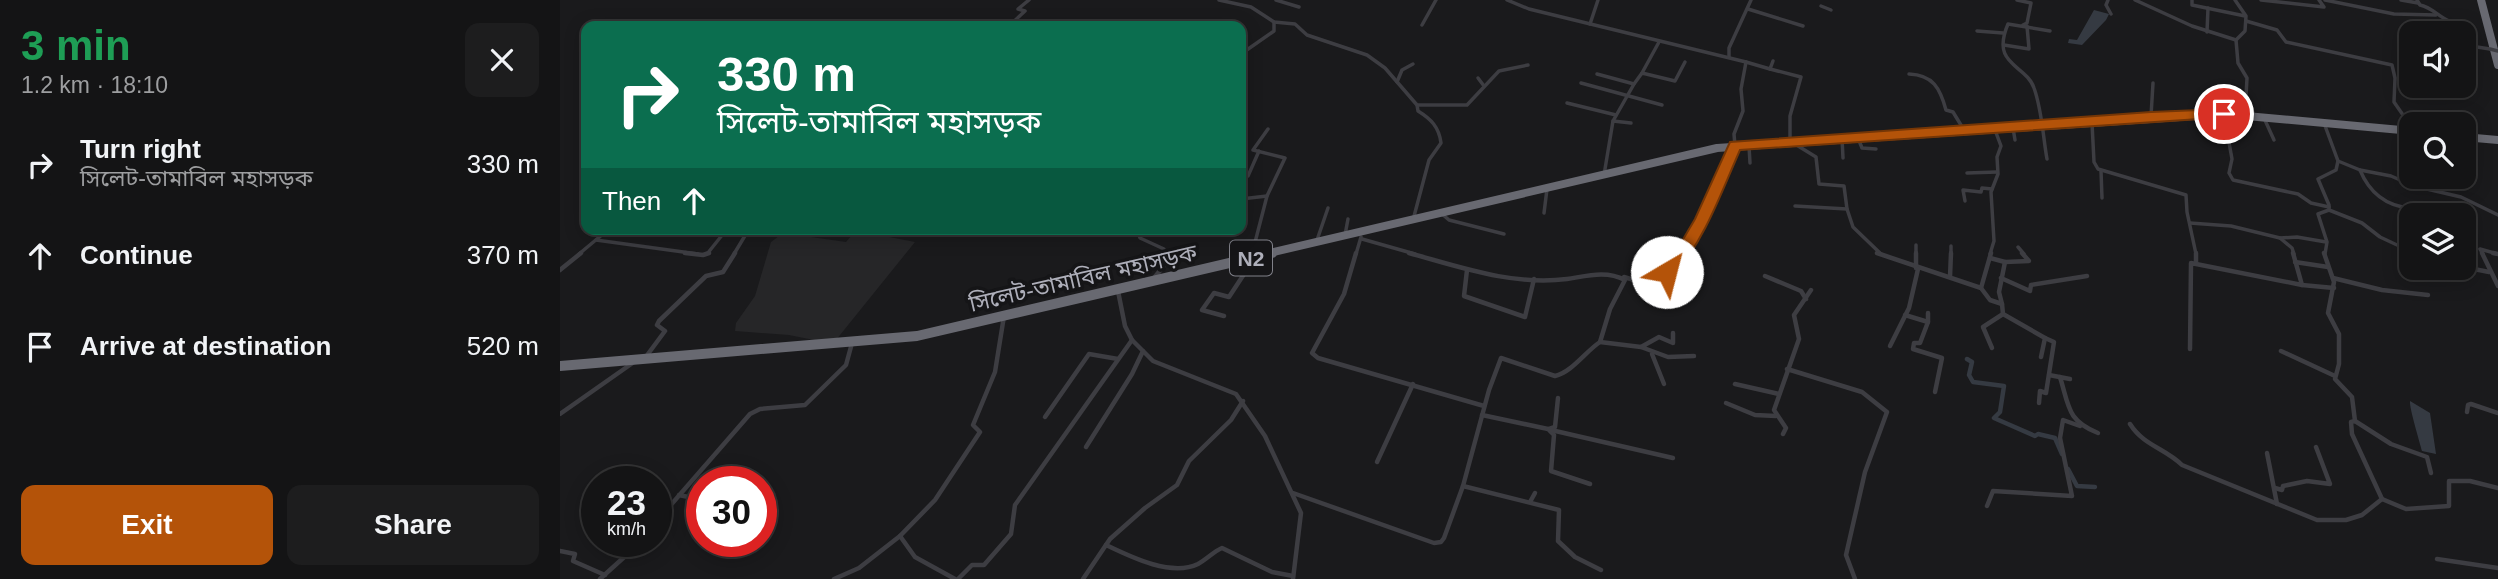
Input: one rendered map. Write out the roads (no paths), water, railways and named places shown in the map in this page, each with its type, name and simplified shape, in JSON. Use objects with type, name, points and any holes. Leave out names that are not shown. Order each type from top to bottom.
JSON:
[{"type":"highway","points":[[2481,0],[2498,65]]},
{"type":"highway","name":"N2","points":[[1960,131],[2151,116],[2224,114],[2399,129]]},
{"type":"highway","name":"সিলেট-তামাবিল মহাসড়ক","points":[[560,366],[917,336],[1317,243],[1360,236],[1547,188],[1735,146],[1960,131]]},
{"type":"highway","points":[[2476,138],[2498,140]]},
{"type":"street","points":[[1014,21],[1025,11],[1018,9],[1029,0]]},
{"type":"street","points":[[1219,0],[1251,6],[1274,22],[1295,24],[1307,35],[1367,55],[1385,68],[1417,105],[1418,111],[1440,130],[1441,143],[1429,160],[1413,221]]},
{"type":"street","points":[[1251,6],[1259,0]]},
{"type":"street","points":[[1276,0],[1299,7]]},
{"type":"street","points":[[1422,25],[1436,0]]},
{"type":"street","points":[[1507,0],[1529,9],[1801,76],[1790,116],[1790,141],[1816,157],[1819,184],[1843,186],[1853,227],[1877,253],[1917,269],[1981,288],[1990,300],[2002,304]]},
{"type":"street","points":[[1590,23],[1598,0]]},
{"type":"street","points":[[1729,57],[1729,48],[1751,0]]},
{"type":"street","points":[[1824,0],[1821,7],[1831,9]]},
{"type":"street","points":[[2004,45],[2029,50],[2025,26],[2031,3],[2017,0]]},
{"type":"street","points":[[2108,0],[2106,5],[2111,14]]},
{"type":"street","points":[[2135,0],[2149,9],[2207,32],[2236,40]]},
{"type":"street","points":[[2192,0],[2192,5],[2277,30],[2286,42],[2392,65],[2395,78],[2394,102],[2400,112]]},
{"type":"street","points":[[2235,0],[2246,19],[2245,31],[2236,40],[2238,63],[2247,78],[2246,96],[2274,140]]},
{"type":"street","points":[[2261,0],[2324,7],[2319,0]]},
{"type":"street","points":[[2325,0],[2394,14],[2436,15],[2449,21]]},
{"type":"street","points":[[2401,0],[2429,7],[2436,15]]},
{"type":"street","points":[[2207,8],[2207,32]]},
{"type":"street","points":[[1748,9],[1803,26]]},
{"type":"street","points":[[1246,51],[1274,31],[1274,22]]},
{"type":"street","points":[[2047,159],[2034,86],[2012,68],[2007,60],[2003,33],[2008,24],[2050,31]]},
{"type":"street","points":[[1977,31],[2003,33]]},
{"type":"street","points":[[1604,175],[1615,118],[1660,42]]},
{"type":"street","points":[[2476,47],[2498,51]]},
{"type":"street","points":[[1770,69],[1773,61]]},
{"type":"street","points":[[1642,73],[1675,81],[1685,62]]},
{"type":"street","points":[[1484,406],[1318,358],[1312,353],[1344,294],[1360,236],[1494,277],[1623,277],[1654,286],[1680,257],[1702,219],[1735,146],[1734,134],[1742,111],[1741,89],[1746,62]]},
{"type":"street","points":[[1397,82],[1402,70],[1413,64]]},
{"type":"street","points":[[1417,105],[1467,105],[1499,71],[1528,65]]},
{"type":"street","points":[[1909,74],[1924,73],[1935,80],[1947,110],[1953,112],[1960,131]]},
{"type":"street","points":[[1597,74],[1634,84]]},
{"type":"street","points":[[1478,78],[1484,86]]},
{"type":"street","points":[[1581,83],[1662,105]]},
{"type":"street","points":[[2151,116],[2153,83]]},
{"type":"street","points":[[1567,103],[1631,123]]},
{"type":"street","points":[[2224,114],[2232,159],[2229,173],[2233,180],[2292,192],[2311,203],[2362,223],[2380,237],[2399,246]]},
{"type":"street","points":[[2092,122],[2094,162],[2101,171],[2102,198]]},
{"type":"street","points":[[2324,122],[2337,161],[2336,170],[2318,179],[2328,196],[2329,208]]},
{"type":"street","points":[[2013,128],[2015,140]]},
{"type":"street","points":[[1224,316],[1202,310],[1214,293],[1229,297],[1248,268],[1248,259],[1267,196],[1285,158],[1253,150],[1268,129]]},
{"type":"street","points":[[1981,288],[1994,241],[1992,189],[2001,146],[1994,129]]},
{"type":"street","points":[[1858,136],[1863,148],[1876,149]]},
{"type":"street","points":[[1842,137],[1843,158]]},
{"type":"street","points":[[1749,145],[1750,163]]},
{"type":"street","points":[[1246,176],[1259,151]]},
{"type":"street","points":[[2337,161],[2360,170],[2399,179]]},
{"type":"street","points":[[2360,170],[2366,183],[2390,205],[2399,206]]},
{"type":"street","points":[[2101,171],[2186,195],[2185,216],[2197,255],[2196,263]]},
{"type":"street","points":[[1967,173],[1997,172]]},
{"type":"street","points":[[1544,213],[1547,188]]},
{"type":"street","points":[[1965,201],[1963,190],[1981,192],[1982,188],[1992,189]]},
{"type":"street","points":[[2425,189],[2473,201],[2498,215]]},
{"type":"street","points":[[1246,198],[1267,196]]},
{"type":"street","points":[[1795,206],[1847,209]]},
{"type":"street","points":[[1317,243],[1328,208]]},
{"type":"street","points":[[2329,208],[2318,214],[2327,242],[2324,252],[2334,288],[2328,313],[2339,334],[2339,364],[2335,376]]},
{"type":"street","points":[[1442,214],[1449,220],[1504,234]]},
{"type":"street","points":[[1345,237],[1348,219]]},
{"type":"street","points":[[2189,223],[2231,226],[2280,238],[2297,237],[2327,242]]},
{"type":"street","points":[[560,270],[602,235]]},
{"type":"street","points":[[596,240],[703,255],[708,254],[722,235]]},
{"type":"street","points":[[560,414],[641,359],[665,331],[657,324],[659,321],[706,276],[723,272],[745,235]]},
{"type":"street","points":[[1138,235],[1164,250],[1167,262],[1151,281]]},
{"type":"street","points":[[2280,238],[2292,248],[2302,285]]},
{"type":"street","points":[[1890,346],[1916,288],[1916,245]]},
{"type":"street","points":[[1950,277],[1951,246]]},
{"type":"street","points":[[1990,257],[2005,262],[2029,261],[2018,247]]},
{"type":"street","points":[[2498,254],[2480,249],[2498,286]]},
{"type":"street","points":[[2003,314],[2001,278],[2005,262]]},
{"type":"street","points":[[2294,262],[2328,267]]},
{"type":"street","points":[[2190,349],[2189,266],[2196,263],[2302,285],[2334,288]]},
{"type":"street","points":[[2476,269],[2489,272]]},
{"type":"street","points":[[1467,270],[1464,296],[1525,317],[1534,279]]},
{"type":"street","points":[[1765,275],[1801,291],[1805,299]]},
{"type":"street","points":[[2001,278],[2029,291],[2031,285],[2087,276]]},
{"type":"street","points":[[1292,493],[1434,543],[1441,542],[1463,486],[1484,406],[1501,358],[1559,376],[1605,335],[1610,309],[1625,280],[1623,277]]},
{"type":"street","points":[[2332,278],[2395,292],[2428,295]]},
{"type":"street","points":[[1106,545],[1144,563],[1185,566],[1198,565],[1213,550],[1222,548],[1272,572],[1293,578],[1301,513],[1265,436],[1243,401],[1236,394],[1167,369],[1153,361],[1132,340],[1121,315],[1118,290]]},
{"type":"street","points":[[1783,434],[1786,428],[1774,410],[1799,339],[1794,315],[1811,290]]},
{"type":"street","points":[[1928,313],[1928,322],[1920,343],[1914,343],[1913,349],[1942,358],[1935,392]]},
{"type":"street","points":[[2003,314],[2054,342],[2046,393],[2040,391],[2039,403]]},
{"type":"street","points":[[1992,348],[1983,327],[2003,314]]},
{"type":"street","points":[[1905,315],[1928,322]]},
{"type":"street","points":[[834,579],[859,568],[900,536],[934,500],[976,440],[980,432],[973,425],[994,383],[999,364],[1004,316]]},
{"type":"street","points":[[1641,347],[1659,337],[1673,343],[1673,332]]},
{"type":"street","points":[[2040,357],[2045,338]]},
{"type":"street","points":[[900,536],[915,557],[956,579],[972,565],[984,565],[1011,534],[1015,505],[1132,340]]},
{"type":"street","points":[[1600,342],[1641,347],[1651,354],[1682,360],[1694,356]]},
{"type":"street","points":[[672,503],[750,414],[760,409],[805,405],[826,387],[846,365],[852,343]]},
{"type":"street","points":[[1086,447],[1132,374],[1143,351]]},
{"type":"street","points":[[2281,351],[2335,376],[2351,397],[2355,421],[2391,444],[2427,457],[2431,473]]},
{"type":"street","points":[[1045,417],[1089,354],[1118,359]]},
{"type":"street","points":[[1651,354],[1664,384]]},
{"type":"street","points":[[1787,369],[1861,392],[1887,412],[1865,472],[1846,555],[1855,579]]},
{"type":"street","points":[[2049,375],[2070,379]]},
{"type":"street","points":[[2060,377],[2071,412],[2080,426]]},
{"type":"street","points":[[1377,462],[1413,384]]},
{"type":"street","points":[[1735,384],[1779,394]]},
{"type":"street","points":[[1548,429],[1555,427],[1558,398]]},
{"type":"street","points":[[1083,579],[1106,545],[1145,508],[1177,485],[1189,461],[1231,420],[1243,401]]},
{"type":"street","points":[[1726,403],[1755,415],[1777,416]]},
{"type":"street","points":[[2468,412],[2468,405],[2471,404],[2498,413]]},
{"type":"street","points":[[1482,415],[1673,458]]},
{"type":"street","points":[[1987,506],[1993,491],[2072,496],[2060,438],[2063,420],[2098,433]]},
{"type":"street","points":[[2355,421],[2351,422],[2351,434],[2382,499],[2406,509],[2449,506],[2449,481],[2470,481],[2498,488]]},
{"type":"street","points":[[2130,424],[2139,438],[2175,458],[2182,465],[2317,520],[2330,522],[2362,515],[2382,499]]},
{"type":"street","points":[[1548,429],[1554,435],[1551,471],[1590,484]]},
{"type":"street","points":[[2275,488],[2281,490],[2283,486],[2307,481],[2330,484],[2316,447]]},
{"type":"street","points":[[2267,453],[2277,505]]},
{"type":"street","points":[[1463,486],[1559,510],[1558,541],[1575,557],[1601,570]]},
{"type":"street","points":[[1530,502],[1535,493]]},
{"type":"street","points":[[679,495],[686,497]]},
{"type":"street","points":[[560,551],[575,554],[573,561],[602,577],[624,557]]},
{"type":"street","points":[[2437,559],[2498,568]]},
{"type":"waterway","points":[[1967,359],[1972,362],[1969,375],[1973,382],[2004,386],[2000,412],[1994,418],[2035,436],[2038,434],[2055,438],[2062,454]]},
{"type":"waterway","points":[[2068,469],[2077,486],[2095,487]]}]
